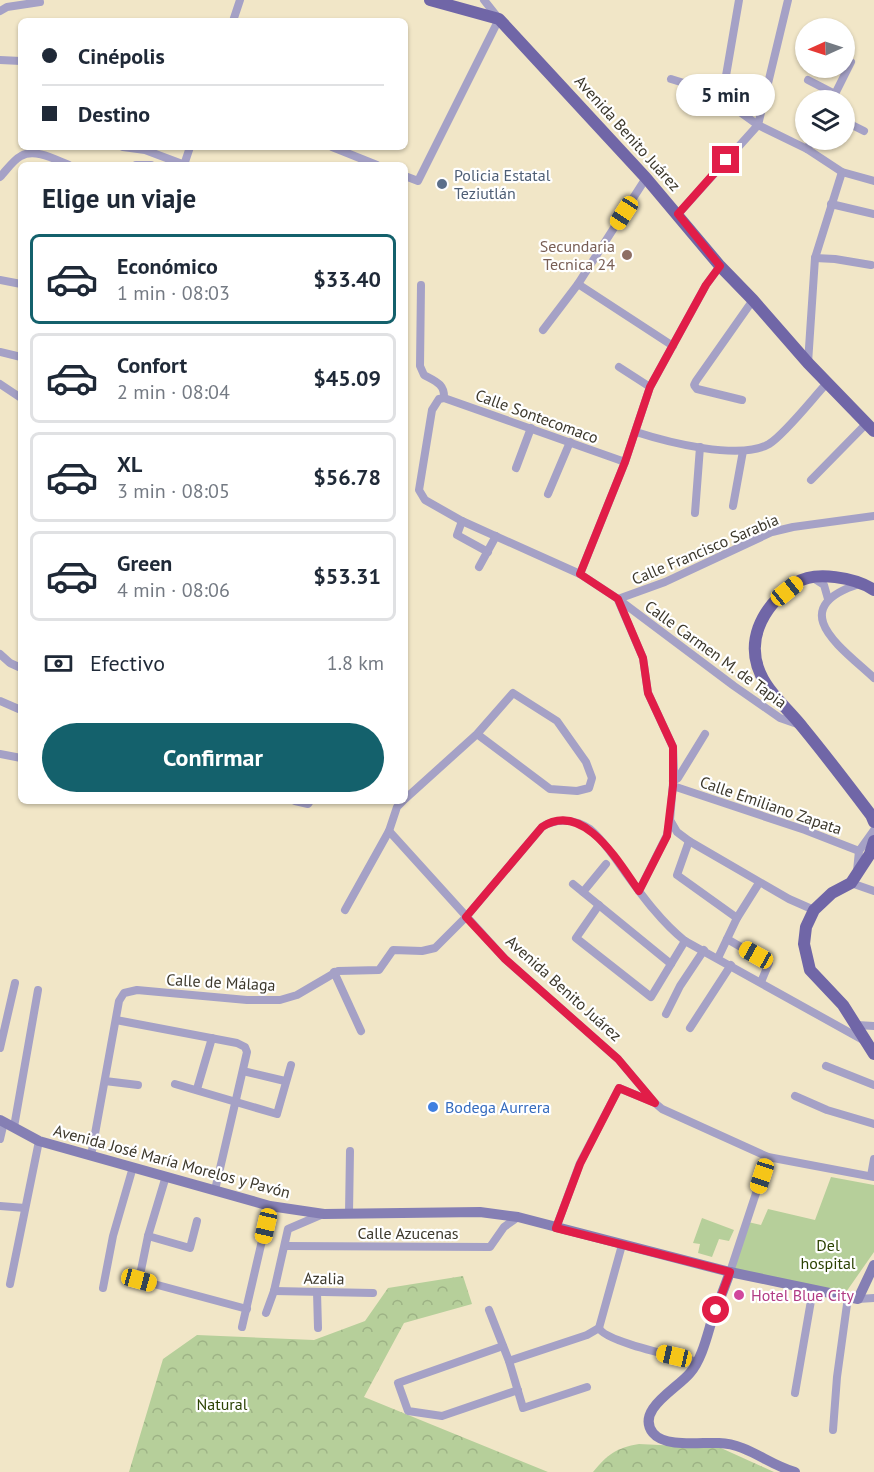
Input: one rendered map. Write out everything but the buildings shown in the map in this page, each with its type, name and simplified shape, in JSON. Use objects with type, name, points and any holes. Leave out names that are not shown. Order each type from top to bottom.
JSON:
[{"type":"main road","points":[[430,0],[499,19]]},
{"type":"main road","name":"Avenida Benito Juárez","points":[[499,19],[646,178],[720,266],[808,363],[870,427]]},
{"type":"main road","points":[[874,590],[863,583],[827,577],[812,577],[798,582],[776,600],[760,621],[754,653],[766,684],[802,726],[874,822]]},
{"type":"main road","points":[[874,841],[870,854],[853,879],[832,893],[814,910],[806,927],[804,944],[810,970],[843,1005],[874,1054]]},
{"type":"main road","name":"Avenida José María Morelos y Pavón","points":[[6,1123],[39,1141],[270,1206],[324,1214],[480,1212],[518,1217],[730,1272],[853,1298]]},
{"type":"main road","points":[[853,1298],[874,1265]]},
{"type":"main road","points":[[730,1272],[697,1362],[677,1387],[655,1405],[649,1424],[654,1434],[665,1441],[741,1446],[782,1468],[795,1472]]},
{"type":"street","points":[[234,18],[240,0]]},
{"type":"street","points":[[408,177],[418,182],[499,19],[484,0]]},
{"type":"street","points":[[722,99],[739,0]]},
{"type":"street","points":[[678,214],[758,125],[788,0]]},
{"type":"street","points":[[0,11],[7,7],[40,2]]},
{"type":"street","points":[[0,60],[18,61]]},
{"type":"street","points":[[671,79],[700,88],[722,99],[758,125],[795,143]]},
{"type":"street","points":[[808,80],[823,90]]},
{"type":"street","points":[[855,126],[864,131]]},
{"type":"street","points":[[51,158],[52,150]]},
{"type":"street","points":[[147,150],[177,162]]},
{"type":"street","points":[[340,150],[370,162]]},
{"type":"street","points":[[809,150],[842,172],[874,181]]},
{"type":"street","points":[[0,177],[21,155],[34,153],[61,162]]},
{"type":"street","points":[[808,363],[815,258],[842,172]]},
{"type":"street","points":[[543,330],[578,284],[646,178]]},
{"type":"street","points":[[831,204],[874,214]]},
{"type":"street","points":[[815,258],[835,259],[871,266]]},
{"type":"street","points":[[580,574],[625,462],[650,387],[706,285],[720,266]]},
{"type":"street","points":[[0,280],[18,283]]},
{"type":"street","points":[[578,284],[674,346]]},
{"type":"street","points":[[421,285],[420,366],[424,375],[440,384],[444,391],[441,399]]},
{"type":"street","points":[[742,400],[697,388],[694,385],[753,300]]},
{"type":"street","points":[[0,352],[18,356]]},
{"type":"street","points":[[619,367],[650,387]]},
{"type":"street","points":[[636,432],[661,440],[700,447],[743,451],[769,444],[827,382]]},
{"type":"street","points":[[0,384],[18,396]]},
{"type":"street","name":"Calle Sontecomaco","points":[[441,399],[625,462]]},
{"type":"street","name":"Calle Carmen M. de Tapia","points":[[441,399],[432,410],[419,490],[425,500],[462,520],[580,574],[618,599],[743,693],[780,718],[802,726]]},
{"type":"street","points":[[811,480],[870,427]]},
{"type":"street","points":[[516,468],[531,428]]},
{"type":"street","points":[[548,494],[570,442]]},
{"type":"street","points":[[695,513],[700,447]]},
{"type":"street","points":[[733,506],[743,451]]},
{"type":"street","name":"Calle Francisco Sarabia","points":[[618,599],[665,582],[772,532],[874,516]]},
{"type":"street","points":[[462,520],[457,535],[488,552]]},
{"type":"street","points":[[479,567],[496,536]]},
{"type":"street","points":[[812,577],[824,585],[828,600]]},
{"type":"street","points":[[863,583],[842,590],[828,600],[823,607],[822,616],[824,630],[874,678]]},
{"type":"street","points":[[618,599],[643,658],[648,693],[673,747],[673,784],[667,836],[639,891]]},
{"type":"street","points":[[0,654],[18,667]]},
{"type":"street","points":[[408,796],[477,734],[513,693],[557,721],[586,762],[592,778],[589,788],[578,791],[550,789],[477,734]]},
{"type":"street","points":[[0,701],[18,709]]},
{"type":"street","name":"Calle Emiliano Zapata","points":[[705,734],[673,784],[859,851]]},
{"type":"street","points":[[0,754],[18,757]]},
{"type":"street","points":[[345,910],[400,804]]},
{"type":"street","points":[[466,917],[542,827],[558,820],[579,823],[591,830],[610,851],[670,929],[685,941],[867,1042]]},
{"type":"street","points":[[670,820],[677,832],[688,842],[759,883],[814,910]]},
{"type":"street","points":[[874,830],[859,851],[853,879],[874,891]]},
{"type":"street","name":"Avenida Benito Juárez","points":[[388,831],[505,959],[618,1059],[662,1109],[768,1157],[873,1176]]},
{"type":"street","points":[[688,842],[677,875],[737,918]]},
{"type":"street","points":[[583,892],[606,864]]},
{"type":"street","points":[[718,958],[737,918],[759,883]]},
{"type":"street","points":[[573,884],[671,964]]},
{"type":"street","points":[[599,905],[576,938],[651,997],[685,941]]},
{"type":"street","name":"Calle de Málaga","points":[[116,1020],[119,1001],[124,993],[137,990],[247,1000],[280,999],[297,995],[334,972],[379,970],[393,950],[422,951],[435,948],[466,917]]},
{"type":"street","points":[[727,939],[769,963],[761,982]]},
{"type":"street","points":[[666,1014],[680,986],[704,950]]},
{"type":"street","points":[[690,1028],[731,965]]},
{"type":"street","points":[[334,972],[361,1031]]},
{"type":"street","points":[[0,1048],[15,983]]},
{"type":"street","points":[[0,1139],[6,1123],[38,990]]},
{"type":"street","points":[[91,1156],[116,1020],[237,1043],[245,1047],[247,1053],[215,1190]]},
{"type":"street","points":[[856,1025],[874,1026]]},
{"type":"street","points":[[197,1089],[212,1038]]},
{"type":"street","points":[[175,1084],[277,1114],[291,1065]]},
{"type":"street","points":[[826,1066],[874,1085]]},
{"type":"street","points":[[243,1071],[285,1081]]},
{"type":"street","points":[[105,1081],[138,1085]]},
{"type":"street","points":[[556,1228],[580,1164],[619,1088],[655,1103]]},
{"type":"street","points":[[795,1096],[826,1110],[874,1124]]},
{"type":"street","points":[[10,1284],[39,1141]]},
{"type":"street","points":[[349,1213],[350,1151]]},
{"type":"street","points":[[730,1272],[768,1157]]},
{"type":"street","points":[[873,1176],[874,1159]]},
{"type":"street","points":[[103,1288],[113,1236],[133,1167]]},
{"type":"street","points":[[166,1176],[148,1236],[139,1280],[247,1309]]},
{"type":"street","points":[[0,1206],[25,1208]]},
{"type":"street","points":[[242,1327],[270,1206]]},
{"type":"street","points":[[266,1313],[274,1291],[288,1229],[324,1214]]},
{"type":"street","name":"Calle Azucenas","points":[[285,1246],[490,1247],[504,1227],[518,1217]]},
{"type":"street","points":[[148,1236],[190,1248],[197,1221]]},
{"type":"street","points":[[509,1361],[587,1335],[599,1328],[622,1245]]},
{"type":"street","points":[[795,1393],[813,1289]]},
{"type":"street","name":"Azalia","points":[[274,1291],[373,1293]]},
{"type":"street","points":[[317,1292],[318,1328]]},
{"type":"street","points":[[833,1430],[837,1377],[853,1298],[874,1298]]},
{"type":"street","points":[[489,1310],[524,1408],[587,1386]]},
{"type":"street","points":[[599,1328],[604,1335],[650,1351],[697,1362]]},
{"type":"street","points":[[503,1346],[398,1383],[408,1411],[442,1416],[518,1390]]},
{"type":"green space","name":"Del hospital","points":[[831,1177],[874,1185],[874,1252],[844,1295],[731,1270],[748,1222],[761,1225],[768,1209],[815,1220]]},
{"type":"green space","points":[[702,1218],[734,1230],[729,1241],[719,1239],[712,1257],[698,1253],[700,1244],[693,1243]]},
{"type":"green space","name":"Natural","points":[[463,1276],[472,1304],[404,1323],[364,1397],[548,1472],[129,1472],[163,1359],[197,1335],[314,1340],[365,1321],[388,1288]]},
{"type":"green space","points":[[639,1444],[721,1448],[774,1472],[593,1472],[613,1453]]},
{"type":"place","name":"Policia Estatal Teziutlán","points":[[442,184]]},
{"type":"place","name":"Secundaria Tecnica 24","points":[[627,255]]},
{"type":"place","name":"Bodega Aurrera","points":[[433,1107]]},
{"type":"place","name":"Hotel Blue City","points":[[739,1295]]},
{"type":"route","points":[[716,1310],[730,1272],[556,1228],[580,1164],[619,1088],[655,1103],[618,1059],[505,959],[466,917],[542,827],[548,823],[558,820],[579,823],[591,830],[610,851],[639,891],[667,836],[673,786],[673,747],[648,693],[643,658],[618,599],[580,574],[625,462],[650,387],[706,285],[720,266],[678,214],[726,160]]}]
